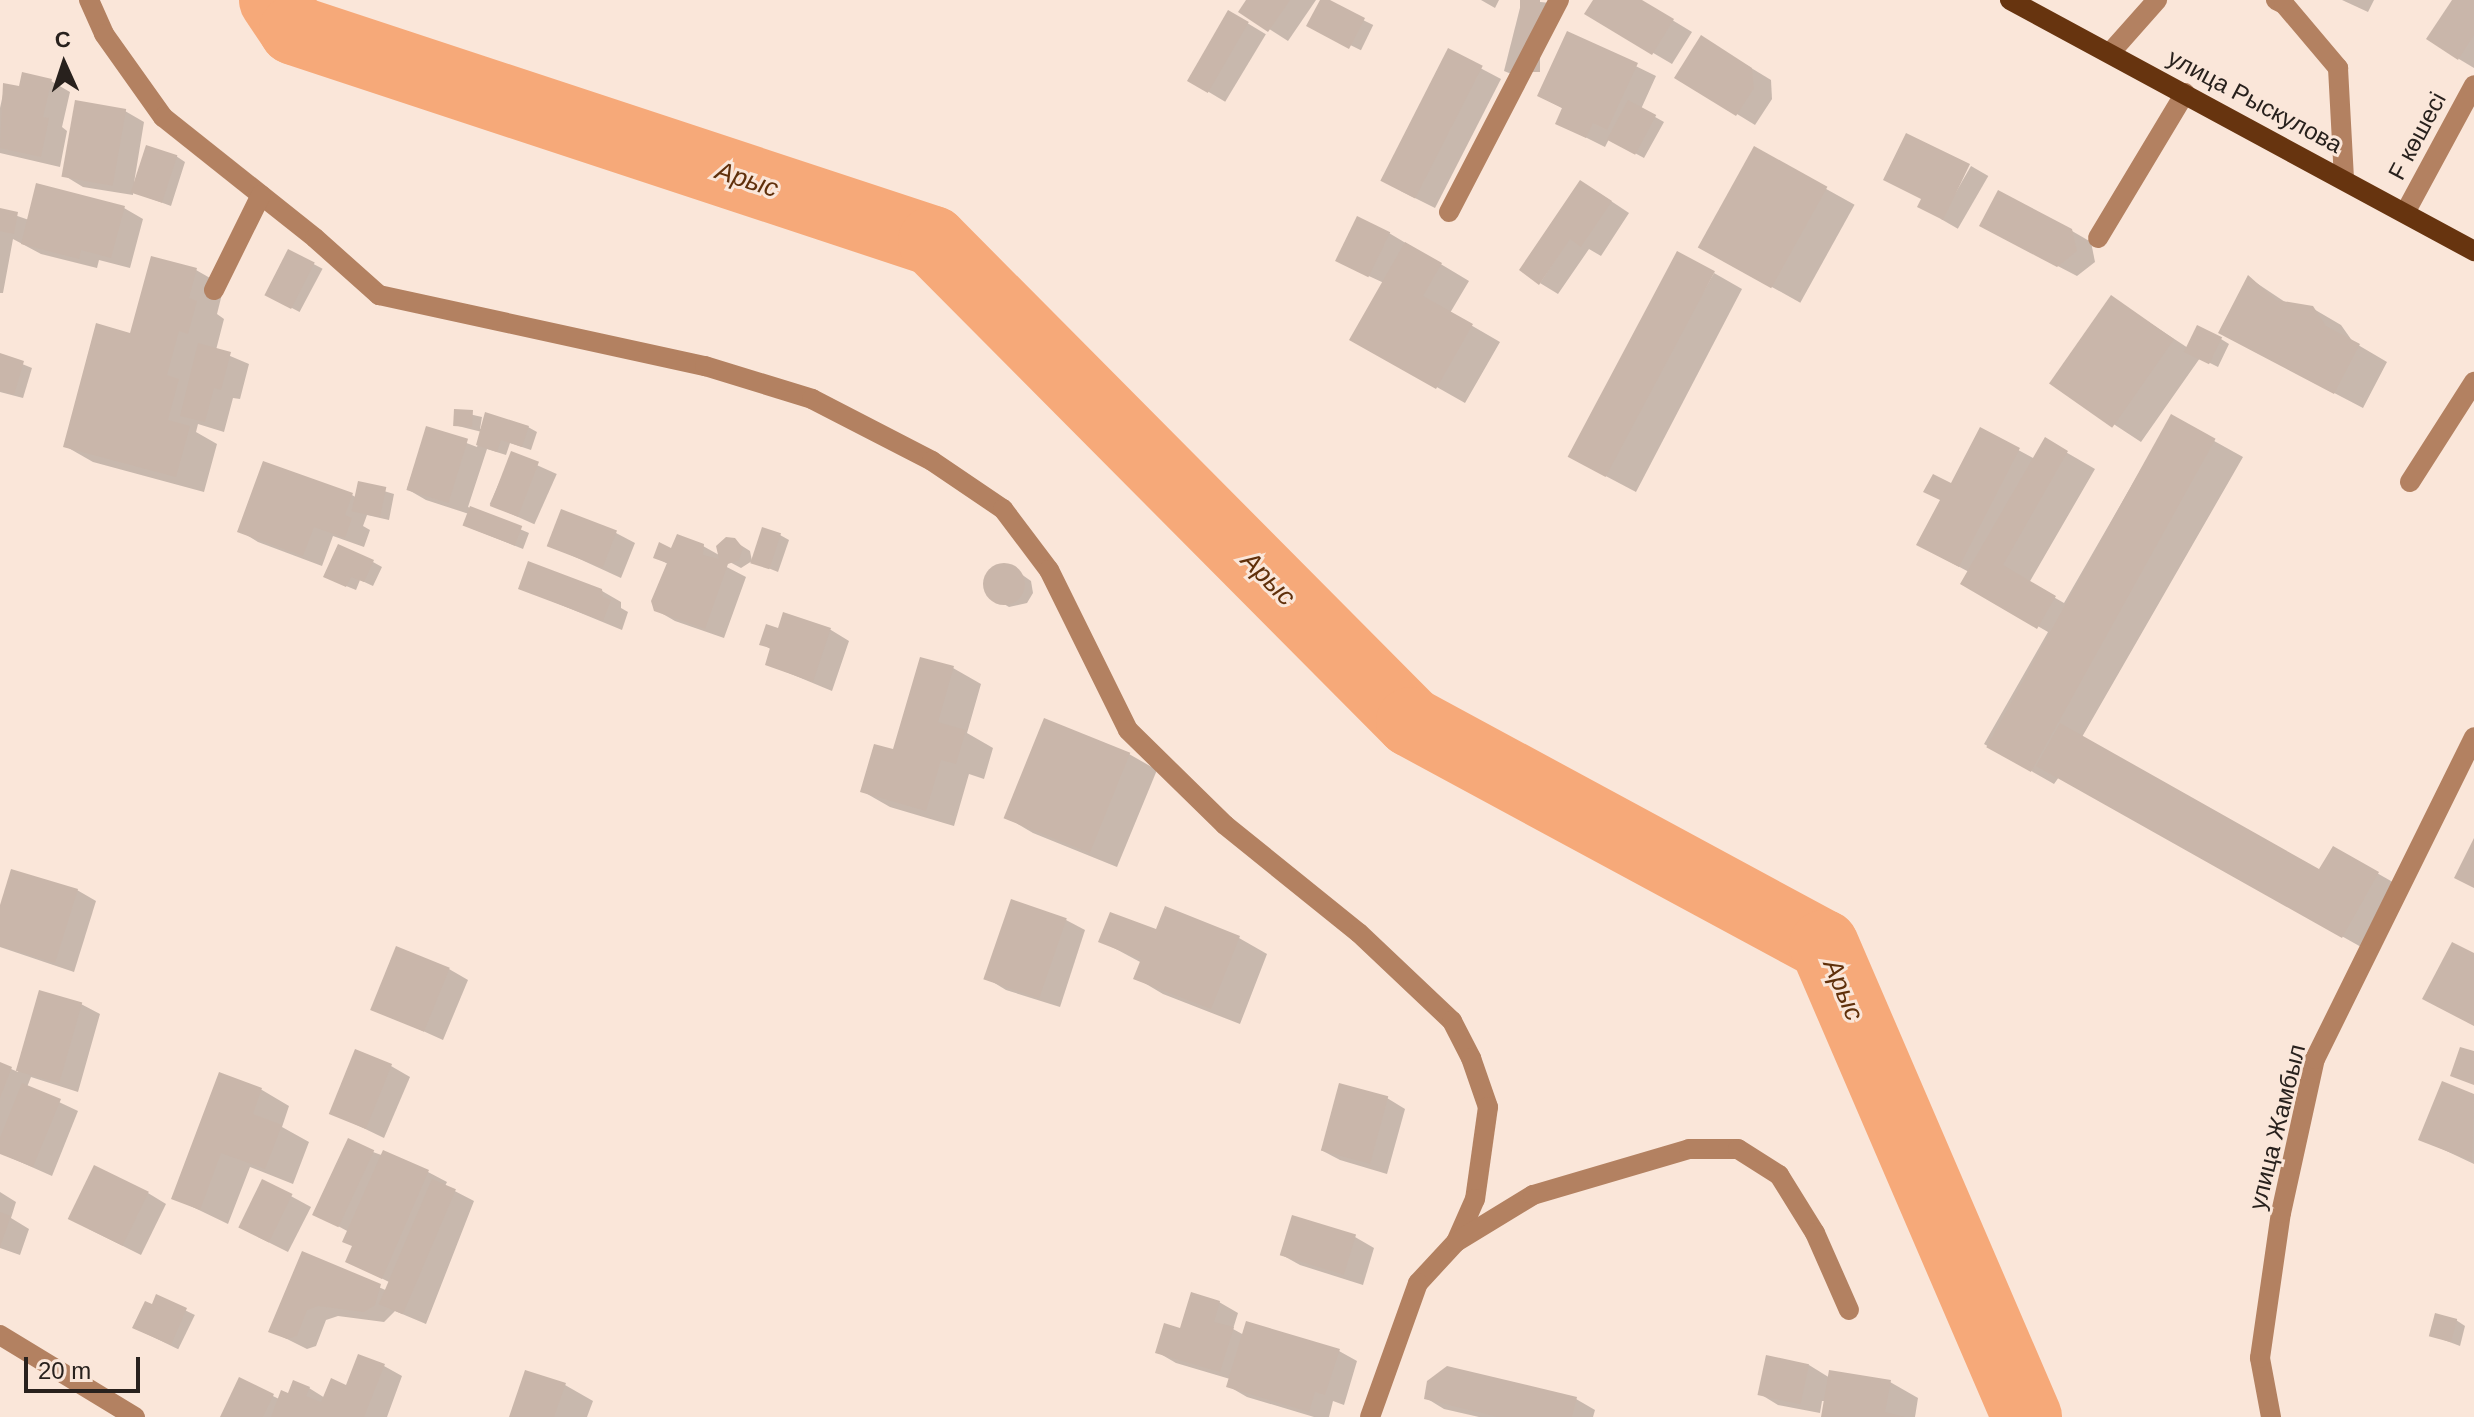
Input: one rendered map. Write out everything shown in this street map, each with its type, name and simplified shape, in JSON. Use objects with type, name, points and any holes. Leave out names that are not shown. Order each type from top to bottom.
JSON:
[{"type":"main road","name":"улица Рыскулова","points":[[2010,0],[2406,211],[2474,251]]},
{"type":"street","points":[[89,0],[104,34],[163,117],[379,295],[705,366],[812,399],[932,461],[1003,509],[1049,570],[1128,730],[1225,825],[1359,933],[1452,1021],[1471,1058],[1488,1107],[1475,1199],[1456,1242]]},
{"type":"street","points":[[1449,212],[1559,0]]},
{"type":"street","points":[[2110,53],[2157,0]]},
{"type":"street","points":[[2276,0],[2284,4],[2338,68],[2344,178]]},
{"type":"street","name":"F көшесі","points":[[2406,211],[2474,85]]},
{"type":"street","points":[[2098,238],[2185,93]]},
{"type":"street","points":[[214,290],[237,236],[261,195]]},
{"type":"street","points":[[2410,482],[2474,382]]},
{"type":"street","name":"улица Жамбыл","points":[[2271,1417],[2260,1358],[2281,1213],[2315,1059],[2474,737]]},
{"type":"street","points":[[1370,1417],[1418,1283],[1456,1242],[1533,1195],[1689,1149],[1738,1149],[1779,1175],[1815,1233],[1849,1310]]},
{"type":"street","points":[[0,1335],[135,1417]]},
{"type":"building","points":[[1246,0],[1290,0],[1268,32],[1238,12]]},
{"type":"building","points":[[1320,0],[1330,0],[1365,18],[1349,49],[1306,26]]},
{"type":"building","points":[[1520,0],[1540,0],[1540,72],[1520,72]]},
{"type":"building","points":[[1593,0],[1642,0],[1674,19],[1652,55],[1584,14]]},
{"type":"building","points":[[2452,0],[2474,0],[2474,35],[2458,60],[2426,39]]},
{"type":"building","points":[[1228,10],[1249,22],[1208,93],[1187,81]]},
{"type":"building","points":[[1567,31],[1638,63],[1607,130],[1593,123],[1586,138],[1555,124],[1562,108],[1537,96]]},
{"type":"building","points":[[1701,35],[1752,68],[1754,88],[1736,116],[1674,78]]},
{"type":"building","points":[[1448,48],[1483,66],[1415,198],[1380,181]]},
{"type":"building","points":[[22,72],[52,79],[43,117],[49,118],[41,157],[0,148],[3,83],[19,86]]},
{"type":"building","points":[[75,100],[126,109],[113,186],[61,177]]},
{"type":"building","points":[[1628,100],[1656,115],[1635,155],[1607,140]]},
{"type":"building","points":[[1906,133],[1970,164],[1943,220],[1917,207],[1921,199],[1883,180]]},
{"type":"building","points":[[146,145],[177,155],[162,203],[131,193]]},
{"type":"building","points":[[1754,146],[1827,187],[1771,288],[1698,247]]},
{"type":"building","points":[[1580,180],[1612,201],[1581,247],[1570,239],[1539,285],[1519,270]]},
{"type":"building","points":[[36,183],[125,206],[111,258],[81,250],[79,259],[21,244]]},
{"type":"building","points":[[1998,190],[2072,229],[2077,251],[2057,267],[1979,226]]},
{"type":"building","points":[[0,208],[18,212],[14,234],[0,231]]},
{"type":"building","points":[[1357,216],[1390,232],[1368,277],[1335,261]]},
{"type":"building","points":[[1405,242],[1442,263],[1423,296],[1473,324],[1436,389],[1349,340]]},
{"type":"building","points":[[288,249],[315,263],[291,309],[264,295]]},
{"type":"building","points":[[1677,251],[1715,271],[1606,477],[1568,457]]},
{"type":"building","points":[[151,256],[197,268],[189,298],[197,301],[188,334],[179,331],[167,375],[179,379],[168,420],[190,426],[176,477],[63,447],[96,323],[130,333]]},
{"type":"building","points":[[2248,275],[2276,300],[2313,306],[2326,326],[2360,344],[2334,394],[2218,333]]},
{"type":"building","points":[[2111,295],[2174,339],[2112,428],[2049,383]]},
{"type":"building","points":[[2197,325],[2222,337],[2209,364],[2184,352]]},
{"type":"building","points":[[198,343],[231,352],[221,390],[214,388],[205,422],[180,416]]},
{"type":"building","points":[[0,353],[24,361],[14,395],[0,391]]},
{"type":"building","points":[[454,409],[473,410],[472,427],[453,426]]},
{"type":"building","points":[[485,412],[529,426],[522,447],[501,440],[497,452],[476,445]]},
{"type":"building","points":[[2171,414],[2216,439],[2031,772],[1986,747]]},
{"type":"building","points":[[426,426],[468,439],[448,503],[406,490]]},
{"type":"building","points":[[1980,427],[2020,448],[1959,567],[1916,545],[1940,500],[1923,492],[1933,474],[1951,483]]},
{"type":"building","points":[[2045,437],[2068,451],[2003,565],[2056,596],[2037,629],[1960,584]]},
{"type":"building","points":[[511,451],[539,462],[518,517],[490,506]]},
{"type":"building","points":[[263,461],[353,493],[345,515],[352,518],[345,538],[314,527],[303,556],[237,532]]},
{"type":"building","points":[[358,481],[386,487],[380,517],[352,511]]},
{"type":"building","points":[[470,506],[522,526],[515,546],[462,526]]},
{"type":"building","points":[[561,509],[617,531],[603,568],[547,546]]},
{"type":"building","points":[[762,527],[781,533],[769,569],[750,563]]},
{"type":"building","points":[[677,534],[704,544],[703,555],[719,559],[716,546],[726,537],[735,538],[743,548],[739,560],[728,564],[705,629],[654,611],[651,601],[667,563],[653,558],[659,542],[671,548]]},
{"type":"building","points":[[338,544],[374,560],[364,582],[351,577],[346,587],[323,577]]},
{"type":"building","points":[[528,561],[602,589],[603,597],[611,600],[603,621],[518,589]]},
{"type":"building","points":[[1004,563],[1019,569],[1025,584],[1019,599],[1004,605],[989,599],[983,584],[989,569]]},
{"type":"building","points":[[783,612],[831,628],[813,682],[765,665],[770,648],[759,645],[766,624],[778,628]]},
{"type":"building","points":[[920,657],[954,666],[938,722],[966,730],[956,764],[941,760],[926,811],[860,792],[874,744],[893,749]]},
{"type":"building","points":[[1044,718],[1130,753],[1090,853],[1004,818]]},
{"type":"building","points":[[2060,723],[2319,869],[2333,846],[2379,872],[2342,938],[2036,766]]},
{"type":"building","points":[[2474,838],[2474,888],[2454,878]]},
{"type":"building","points":[[11,869],[78,889],[55,963],[0,946],[0,905]]},
{"type":"building","points":[[1011,899],[1067,918],[1039,999],[983,979]]},
{"type":"building","points":[[1165,906],[1240,936],[1211,1009],[1133,979],[1141,959],[1098,942],[1110,912],[1156,929]]},
{"type":"building","points":[[2452,942],[2474,953],[2474,1026],[2422,999]]},
{"type":"building","points":[[396,946],[450,968],[424,1032],[370,1010]]},
{"type":"building","points":[[39,990],[82,1002],[59,1083],[16,1071]]},
{"type":"building","points":[[2460,1047],[2474,1051],[2474,1085],[2450,1076]]},
{"type":"building","points":[[355,1049],[392,1064],[366,1129],[329,1114]]},
{"type":"building","points":[[0,1062],[12,1067],[0,1098]]},
{"type":"building","points":[[219,1072],[262,1088],[253,1114],[282,1125],[265,1169],[221,1153],[200,1210],[171,1199]]},
{"type":"building","points":[[2442,1081],[2474,1094],[2472,1161],[2418,1140]]},
{"type":"building","points":[[22,1083],[61,1099],[33,1167],[0,1154],[0,1138]]},
{"type":"building","points":[[1339,1083],[1388,1096],[1370,1164],[1321,1151]]},
{"type":"building","points":[[348,1138],[374,1150],[338,1227],[312,1215]]},
{"type":"building","points":[[383,1150],[429,1170],[382,1279],[345,1262],[352,1246],[342,1242]]},
{"type":"building","points":[[94,1165],[149,1192],[123,1246],[68,1219]]},
{"type":"building","points":[[262,1179],[293,1194],[269,1242],[238,1228]]},
{"type":"building","points":[[432,1179],[456,1189],[403,1314],[379,1304]]},
{"type":"building","points":[[0,1212],[11,1216],[0,1247]]},
{"type":"building","points":[[1292,1215],[1356,1235],[1344,1275],[1280,1255]]},
{"type":"building","points":[[302,1251],[381,1284],[375,1305],[364,1312],[318,1306],[307,1310],[297,1336],[287,1339],[268,1332]]},
{"type":"building","points":[[1191,1292],[1220,1301],[1214,1322],[1234,1327],[1220,1372],[1155,1353],[1164,1323],[1180,1328]]},
{"type":"building","points":[[156,1294],[187,1308],[171,1345],[132,1328],[145,1301],[152,1304]]},
{"type":"building","points":[[2435,1313],[2457,1319],[2451,1342],[2429,1336]]},
{"type":"building","points":[[1246,1321],[1340,1349],[1325,1395],[1315,1392],[1309,1412],[1226,1387]]},
{"type":"building","points":[[358,1354],[385,1364],[364,1417],[271,1417],[281,1390],[288,1393],[293,1380],[310,1387],[306,1396],[321,1402],[331,1378],[346,1385]]},
{"type":"building","points":[[1766,1355],[1809,1364],[1801,1404],[1757,1395]]},
{"type":"building","points":[[1447,1366],[1577,1397],[1572,1417],[1498,1417],[1424,1399],[1427,1381]]},
{"type":"building","points":[[525,1370],[566,1383],[554,1417],[509,1417]]},
{"type":"building","points":[[1829,1370],[1891,1380],[1885,1412],[1905,1417],[1821,1417]]},
{"type":"building","points":[[239,1377],[274,1394],[263,1417],[220,1417]]},
{"type":"waterway","name":"Арыс","points":[[274,0],[294,30],[933,241],[1411,722],[1824,945],[2027,1417]]}]
